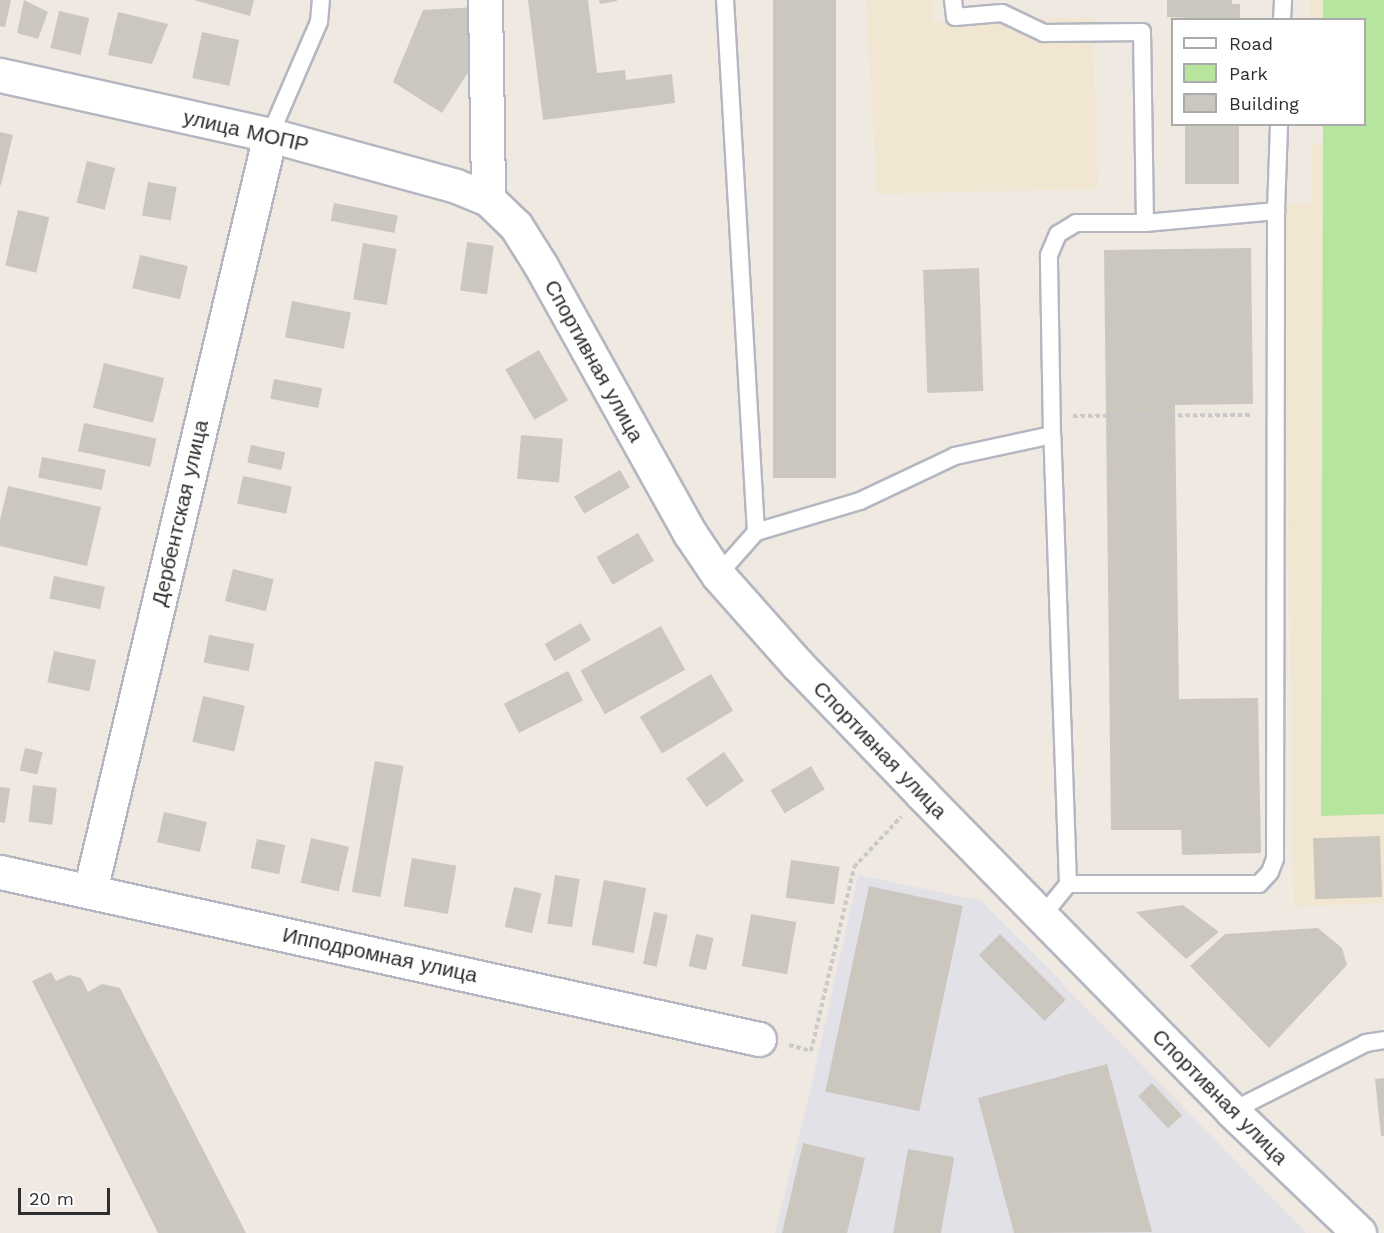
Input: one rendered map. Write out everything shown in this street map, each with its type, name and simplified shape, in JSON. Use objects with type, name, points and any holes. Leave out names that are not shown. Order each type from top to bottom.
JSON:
[{"type":"main road","points":[[485,0],[488,199]]},
{"type":"main road","name":"улица МОПР","points":[[0,75],[270,135],[456,186],[488,199]]},
{"type":"main road","name":"Дербентская улица","points":[[90,891],[270,135]]},
{"type":"main road","name":"Спортивная улица","points":[[488,199],[516,226],[541,266],[689,532],[718,575],[798,665],[922,794],[1232,1111],[1359,1233]]},
{"type":"main road","name":"Ипподромная улица","points":[[0,872],[759,1038]]},
{"type":"lane","points":[[270,135],[319,22],[321,0]]},
{"type":"lane","points":[[725,0],[756,532]]},
{"type":"lane","points":[[953,0],[954,17],[1002,13],[1044,33],[1142,32],[1145,223]]},
{"type":"lane","points":[[1282,18],[1283,0]]},
{"type":"lane","points":[[1068,884],[1259,884],[1270,872],[1275,859],[1278,126]]},
{"type":"lane","points":[[1042,915],[1068,884],[1052,435],[1049,255],[1058,234],[1076,223],[1145,223],[1276,211]]},
{"type":"lane","points":[[718,575],[756,532],[860,501],[955,456],[1052,435]]},
{"type":"lane","points":[[1232,1111],[1366,1042],[1384,1040]]},
{"type":"path","points":[[1052,417],[1277,415]]},
{"type":"path","points":[[759,1038],[811,1051],[854,867],[922,794]]},
{"type":"shaded area","points":[[866,0],[933,0],[933,22],[1092,18],[1098,189],[877,194]]},
{"type":"shaded area","points":[[1310,0],[1384,0],[1384,903],[1294,907],[1283,204],[1312,203],[1311,144],[1323,144],[1323,126],[1366,126],[1366,18],[1310,18]]},
{"type":"shaded area","points":[[858,875],[982,901],[1306,1233],[775,1233],[809,1096]]},
{"type":"green space","points":[[1323,0],[1384,0],[1384,814],[1321,816],[1323,126],[1366,126],[1366,18],[1323,18]]},
{"type":"building","points":[[0,0],[11,0],[5,27],[0,26]]},
{"type":"building","points":[[24,0],[48,12],[38,39],[17,33]]},
{"type":"building","points":[[194,0],[254,0],[250,16]]},
{"type":"building","points":[[528,0],[588,0],[597,73],[625,70],[626,80],[672,74],[675,103],[543,120]]},
{"type":"building","points":[[599,0],[617,0],[617,1],[600,4]]},
{"type":"building","points":[[773,0],[836,0],[836,478],[773,478]]},
{"type":"building","points":[[1167,0],[1232,0],[1232,4],[1240,4],[1240,18],[1167,17]]},
{"type":"building","points":[[476,7],[476,60],[442,113],[393,82],[423,10]]},
{"type":"building","points":[[59,11],[89,18],[81,55],[50,48]]},
{"type":"building","points":[[118,12],[168,24],[152,64],[108,55]]},
{"type":"building","points":[[202,32],[239,40],[229,86],[192,78]]},
{"type":"building","points":[[1185,126],[1239,126],[1239,184],[1185,184]]},
{"type":"building","points":[[0,132],[13,135],[1,185],[0,185]]},
{"type":"building","points":[[87,161],[115,168],[105,210],[77,203]]},
{"type":"building","points":[[148,182],[177,187],[171,221],[142,215]]},
{"type":"building","points":[[334,203],[398,215],[394,233],[331,221]]},
{"type":"building","points":[[18,210],[49,217],[36,273],[5,266]]},
{"type":"building","points":[[467,242],[494,246],[487,294],[460,291]]},
{"type":"building","points":[[363,243],[396,249],[387,305],[353,299]]},
{"type":"building","points":[[1251,248],[1253,404],[1175,405],[1179,699],[1258,698],[1261,853],[1182,855],[1181,830],[1111,830],[1104,250]]},
{"type":"building","points":[[140,255],[188,266],[180,299],[132,288]]},
{"type":"building","points":[[979,268],[983,391],[927,393],[923,270]]},
{"type":"building","points":[[292,301],[351,312],[344,349],[285,337]]},
{"type":"building","points":[[539,350],[568,400],[534,420],[505,370]]},
{"type":"building","points":[[104,363],[164,378],[153,423],[93,408]]},
{"type":"building","points":[[274,379],[322,388],[318,408],[270,399]]},
{"type":"building","points":[[84,423],[156,438],[150,467],[78,451]]},
{"type":"building","points":[[521,435],[563,439],[559,482],[517,479]]},
{"type":"building","points":[[251,445],[285,452],[281,470],[247,463]]},
{"type":"building","points":[[42,457],[106,469],[102,490],[38,478]]},
{"type":"building","points":[[620,470],[630,487],[584,514],[574,497]]},
{"type":"building","points":[[243,476],[292,486],[286,514],[237,503]]},
{"type":"building","points":[[8,486],[101,507],[87,566],[0,546],[0,520]]},
{"type":"building","points":[[638,533],[654,561],[612,585],[596,557]]},
{"type":"building","points":[[233,569],[274,579],[266,611],[225,601]]},
{"type":"building","points":[[54,576],[105,587],[100,609],[49,598]]},
{"type":"building","points":[[581,623],[591,640],[555,661],[545,644]]},
{"type":"building","points":[[661,626],[685,670],[605,714],[581,671]]},
{"type":"building","points":[[209,635],[254,644],[249,671],[204,662]]},
{"type":"building","points":[[54,651],[96,660],[89,691],[47,682]]},
{"type":"building","points":[[568,671],[583,700],[519,733],[504,704]]},
{"type":"building","points":[[711,674],[733,711],[662,754],[640,717]]},
{"type":"building","points":[[203,696],[245,706],[234,751],[192,742]]},
{"type":"building","points":[[25,748],[43,752],[37,774],[20,770]]},
{"type":"building","points":[[724,752],[744,781],[706,807],[686,778]]},
{"type":"building","points":[[375,761],[404,766],[380,897],[352,892]]},
{"type":"building","points":[[811,766],[825,789],[785,813],[771,790]]},
{"type":"building","points":[[33,785],[57,788],[52,825],[28,822]]},
{"type":"building","points":[[0,787],[10,788],[5,823],[0,822]]},
{"type":"building","points":[[164,812],[207,822],[200,852],[157,842]]},
{"type":"building","points":[[1380,836],[1382,897],[1315,899],[1313,838]]},
{"type":"building","points":[[311,838],[349,847],[339,892],[301,883]]},
{"type":"building","points":[[257,839],[285,845],[279,874],[251,868]]},
{"type":"building","points":[[412,858],[456,866],[448,914],[403,906]]},
{"type":"building","points":[[791,860],[840,867],[834,904],[786,898]]},
{"type":"building","points":[[555,875],[580,879],[572,927],[547,923]]},
{"type":"building","points":[[604,880],[646,888],[634,953],[591,945]]},
{"type":"building","points":[[869,886],[963,906],[919,1111],[825,1091]]},
{"type":"building","points":[[514,887],[541,893],[532,933],[505,927]]},
{"type":"building","points":[[1183,905],[1219,932],[1186,959],[1136,912]]},
{"type":"building","points":[[654,912],[668,915],[657,967],[643,964]]},
{"type":"building","points":[[751,914],[796,922],[787,974],[742,966]]},
{"type":"building","points":[[1318,928],[1342,948],[1347,965],[1269,1048],[1190,966],[1225,934]]},
{"type":"building","points":[[696,934],[714,938],[706,970],[689,966]]},
{"type":"building","points":[[1000,934],[1066,1000],[1045,1021],[979,955]]},
{"type":"building","points":[[51,972],[56,981],[69,975],[81,978],[88,992],[102,984],[120,988],[246,1233],[158,1233],[32,981]]},
{"type":"building","points":[[1107,1064],[1152,1232],[1014,1233],[978,1098]]},
{"type":"building","points":[[1384,1078],[1384,1136],[1381,1136],[1375,1079]]},
{"type":"building","points":[[1152,1083],[1182,1115],[1168,1128],[1138,1096]]},
{"type":"building","points":[[803,1143],[865,1158],[847,1233],[782,1233]]},
{"type":"building","points":[[908,1149],[954,1157],[941,1233],[893,1233]]}]
